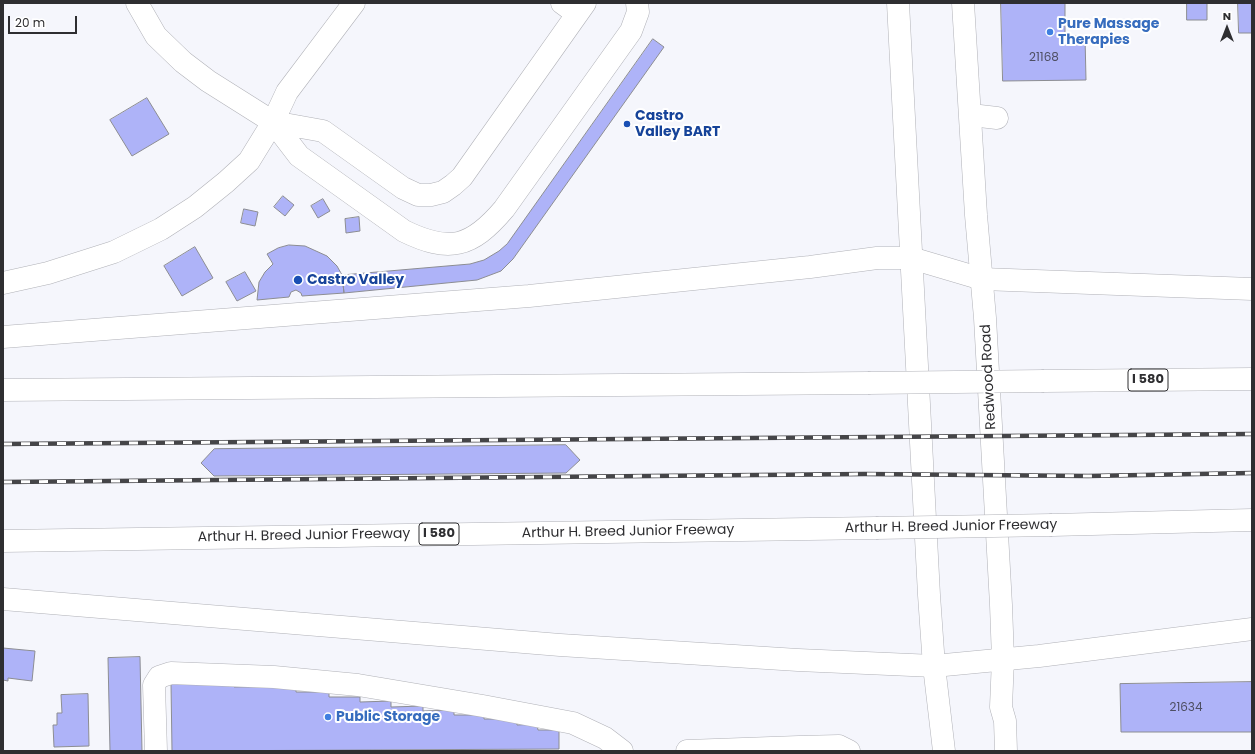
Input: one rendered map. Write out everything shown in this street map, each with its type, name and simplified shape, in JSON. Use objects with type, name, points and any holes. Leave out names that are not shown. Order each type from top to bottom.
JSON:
[{"type":"main road","points":[[137,3],[156,36],[183,62],[208,81],[273,122],[299,156],[399,227],[420,239],[437,244],[456,244],[474,238],[491,224],[504,209],[631,31],[638,12],[637,3]]},
{"type":"main road","points":[[3,283],[48,273],[99,256],[161,229],[195,207],[249,161],[273,122],[287,92],[354,3]]},
{"type":"main road","points":[[898,3],[934,666],[944,751]]},
{"type":"main road","name":"Redwood Road","points":[[963,3],[982,279],[1003,659],[1001,708],[1005,721],[1006,751]]},
{"type":"main road","points":[[273,122],[323,131],[403,188],[418,195],[430,195],[443,192],[454,185],[462,177],[575,7]]},
{"type":"main road","points":[[971,115],[997,118]]},
{"type":"main road","points":[[3,338],[529,296],[810,268],[877,258],[911,258],[982,279],[1252,288]]},
{"type":"main road","name":"I 580","points":[[3,390],[1252,379]]},
{"type":"main road","name":"Arthur H. Breed Junior Freeway","points":[[3,541],[876,528],[1252,520]]},
{"type":"main road","points":[[3,599],[568,645],[798,660],[934,666],[1039,656],[1252,629]]},
{"type":"main road","points":[[156,751],[154,685],[159,677],[171,673],[274,677],[358,685],[483,706],[573,723],[605,738],[622,751]]},
{"type":"main road","points":[[687,751],[799,749],[839,746],[849,751]]},
{"type":"building","points":[[1001,3],[1065,3],[1065,36],[1085,36],[1086,80],[1003,81]]},
{"type":"building","points":[[1187,3],[1207,3],[1207,20],[1187,20]]},
{"type":"building","points":[[1238,3],[1252,3],[1252,33],[1239,33]]},
{"type":"building","points":[[653,39],[664,47],[513,259],[501,271],[477,280],[344,293],[342,275],[470,264],[484,260],[499,251],[507,244]]},
{"type":"building","points":[[147,98],[169,134],[132,156],[110,120]]},
{"type":"building","points":[[283,196],[294,205],[285,216],[274,207]]},
{"type":"building","points":[[323,199],[330,211],[318,218],[311,206]]},
{"type":"building","points":[[244,209],[258,212],[255,226],[241,223]]},
{"type":"building","points":[[359,217],[360,231],[346,233],[345,219]]},
{"type":"building","points":[[289,245],[305,246],[327,256],[337,266],[342,275],[344,293],[302,296],[301,293],[296,290],[291,292],[289,297],[257,300],[259,282],[265,272],[273,264],[267,254],[278,248]]},
{"type":"building","points":[[195,247],[213,278],[182,296],[164,266]]},
{"type":"building","points":[[245,272],[256,291],[237,301],[226,282]]},
{"type":"building","points":[[566,445],[580,460],[566,473],[214,476],[201,463],[214,449]]},
{"type":"building","points":[[3,648],[35,651],[32,681],[8,678],[8,681],[3,680]]},
{"type":"building","points":[[140,657],[142,751],[110,751],[108,658]]},
{"type":"building","name":"Public Storage","points":[[234,682],[234,687],[296,686],[296,692],[329,692],[329,697],[360,697],[360,702],[391,701],[391,707],[423,706],[423,711],[454,710],[454,715],[484,715],[484,719],[517,719],[517,725],[537,724],[538,730],[559,730],[559,749],[172,751],[171,683]]},
{"type":"building","points":[[1252,682],[1252,732],[1121,732],[1120,684]]},
{"type":"building","points":[[88,694],[89,746],[54,747],[53,725],[57,725],[57,713],[62,713],[61,695]]},
{"type":"railway","points":[[3,444],[1252,434]]},
{"type":"railway","points":[[3,482],[865,474],[1088,476],[1252,473]]},
{"type":"place","name":"Pure Massage Therapies","points":[[1050,32]]},
{"type":"place","name":"Castro Valley BART","points":[[627,124]]},
{"type":"place","name":"Castro Valley","points":[[298,280]]},
{"type":"place","name":"Public Storage","points":[[328,717]]}]
